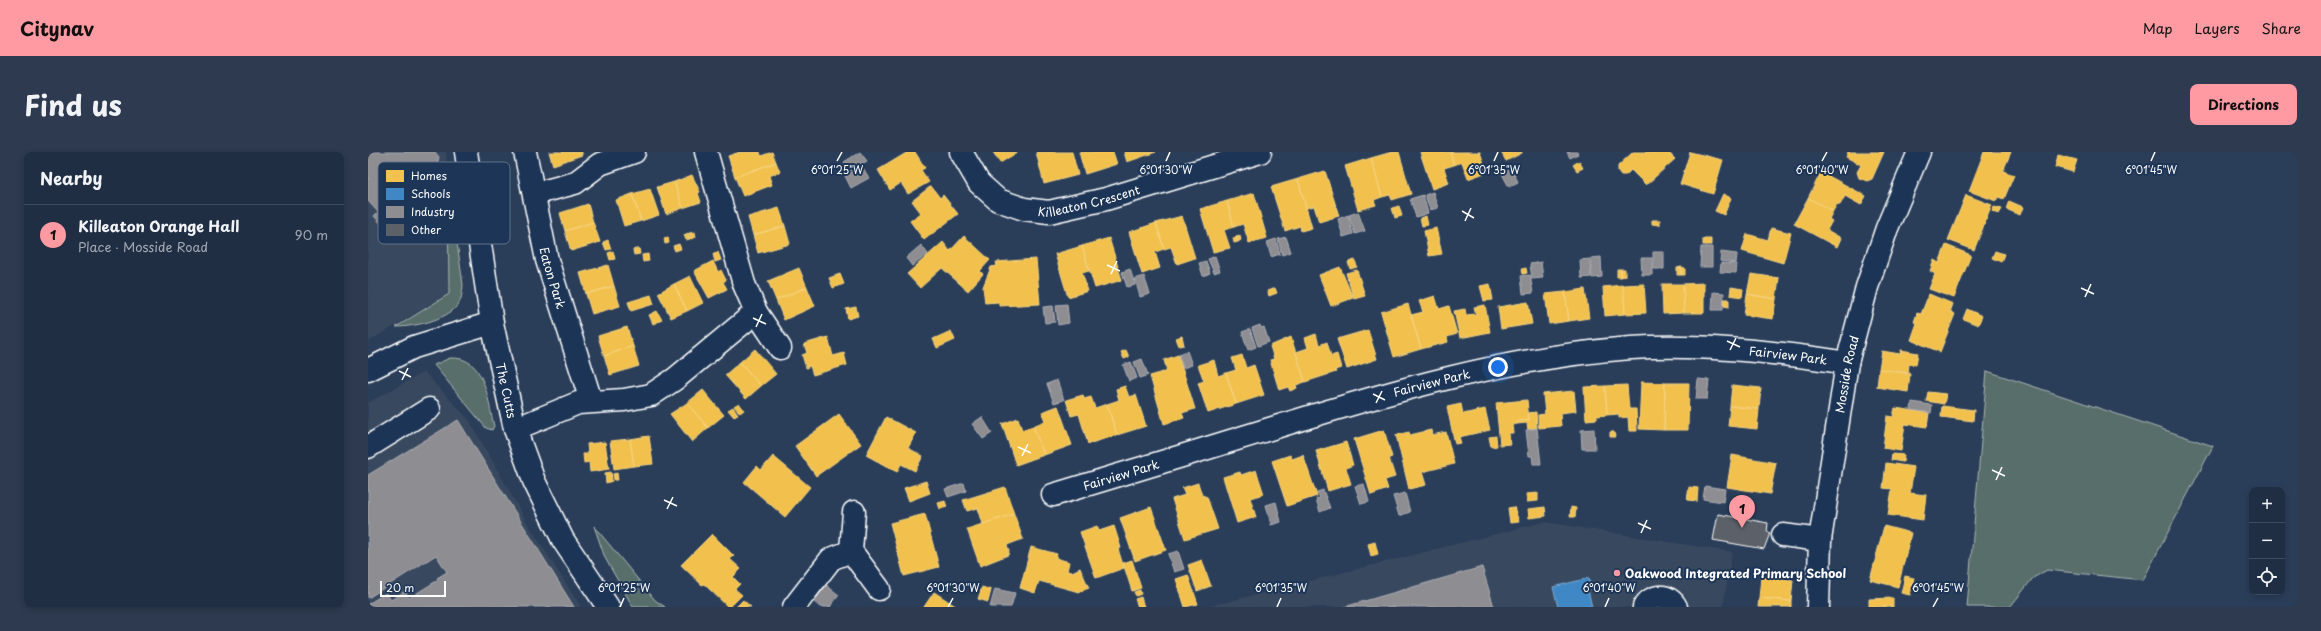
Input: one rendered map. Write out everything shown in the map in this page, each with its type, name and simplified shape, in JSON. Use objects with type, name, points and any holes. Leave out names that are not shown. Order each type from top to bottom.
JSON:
[{"type":"street","name":"The Cutts","points":[[466,152],[468,162]]},
{"type":"street","name":"Eaton Park","points":[[525,152],[547,260],[591,401]]},
{"type":"street","points":[[534,194],[575,183],[600,164],[634,152]]},
{"type":"street","points":[[706,152],[744,284],[756,312],[780,348]]},
{"type":"street","name":"Killeaton Crescent","points":[[960,152],[979,184],[998,200],[1024,209],[1049,212],[1106,199],[1260,152]]},
{"type":"street","name":"Mosside Road","points":[[1818,607],[1820,540],[1847,363],[1867,287],[1887,228],[1918,152]]},
{"type":"street","name":"The Cutts","points":[[480,244],[492,323],[515,429],[534,482],[563,540],[608,607]]},
{"type":"street","points":[[515,429],[560,409],[591,401],[624,400],[651,395],[675,379],[756,312]]},
{"type":"street","points":[[368,370],[414,347],[492,323]]},
{"type":"street","name":"Fairview Park","points":[[1053,496],[1334,409],[1451,376],[1563,355],[1632,348],[1703,347],[1847,363]]},
{"type":"street","points":[[368,447],[429,409]]},
{"type":"street","points":[[854,512],[851,551],[879,589]]},
{"type":"street","points":[[1783,535],[1820,540]]},
{"type":"street","points":[[794,607],[831,559],[851,551]]},
{"type":"street","points":[[1644,607],[1648,601],[1659,597],[1671,600],[1676,607]]},
{"type":"shaded area","points":[[368,152],[446,152],[446,162],[378,162],[378,244],[448,244],[449,293],[368,342]]},
{"type":"shaded area","points":[[424,372],[469,420],[528,524],[581,607],[368,607],[368,403]]},
{"type":"shaded area","points":[[1544,522],[1732,552],[1723,607],[1207,607]]},
{"type":"green space","points":[[449,244],[457,244],[463,285],[459,304],[452,311],[429,322],[411,326],[396,327],[449,294]]},
{"type":"green space","points":[[450,358],[462,359],[471,364],[478,372],[483,381],[486,392],[494,426],[492,430],[486,428],[434,365]]},
{"type":"green space","points":[[1987,371],[2213,446],[2143,580],[2047,570],[2033,578],[2010,607],[1967,607]]},
{"type":"green space","points":[[594,526],[655,600],[665,607],[633,607],[605,558]]},
{"type":"building: Homes","points":[[549,152],[582,152],[582,155],[553,165]]},
{"type":"building: Homes","points":[[740,152],[760,152],[761,156],[772,152],[776,162],[735,177],[728,156]]},
{"type":"building: Homes","points":[[908,152],[915,152],[925,168],[921,170],[929,182],[908,194],[901,183],[890,190],[878,170]]},
{"type":"building: Homes","points":[[993,152],[1018,152],[1000,163]]},
{"type":"building: Homes","points":[[1036,152],[1072,152],[1078,175],[1044,184]]},
{"type":"building: Homes","points":[[1079,152],[1113,152],[1117,164],[1085,174]]},
{"type":"building: Homes","points":[[1124,152],[1156,152],[1127,162]]},
{"type":"building: Homes","points":[[1392,152],[1399,152],[1411,194],[1392,200],[1390,195],[1382,197],[1371,158]]},
{"type":"building: Homes","points":[[1420,152],[1450,152],[1454,165],[1444,168],[1449,183],[1432,189]]},
{"type":"building: Homes","points":[[1450,152],[1480,152],[1487,172],[1468,179],[1462,162],[1454,165]]},
{"type":"building: Homes","points":[[1501,152],[1522,152],[1522,153],[1506,161]]},
{"type":"building: Homes","points":[[1633,152],[1668,152],[1675,159],[1646,185],[1631,170],[1626,175],[1621,175],[1618,171],[1618,166]]},
{"type":"building: Homes","points":[[1690,152],[1723,160],[1713,194],[1680,184]]},
{"type":"building: Homes","points":[[1848,152],[1884,152],[1872,179],[1867,181],[1859,178],[1857,172],[1861,165],[1846,157]]},
{"type":"building: Homes","points":[[1984,152],[2011,152],[2003,171],[2014,175],[2004,199],[1998,197],[1996,201],[1969,191]]},
{"type":"building: Homes","points":[[2058,155],[2077,160],[2073,172],[2055,167]]},
{"type":"building: Homes","points":[[1371,158],[1382,197],[1374,200],[1376,205],[1358,210],[1345,166]]},
{"type":"building: Homes","points":[[1579,161],[1583,168],[1577,171],[1573,165]]},
{"type":"building: Homes","points":[[776,162],[780,172],[769,176],[772,185],[743,196],[735,177]]},
{"type":"building: Homes","points":[[1325,171],[1339,216],[1319,222],[1314,206],[1306,208],[1298,179]]},
{"type":"building: Homes","points":[[1821,172],[1866,196],[1861,205],[1845,196],[1840,205],[1837,204],[1833,211],[1808,198]]},
{"type":"building: Homes","points":[[692,175],[700,192],[698,193],[701,202],[683,208],[674,182]]},
{"type":"building: Homes","points":[[1298,179],[1312,228],[1301,231],[1300,226],[1285,231],[1271,187]]},
{"type":"building: Homes","points":[[674,182],[683,208],[666,214],[657,187]]},
{"type":"building: Homes","points":[[931,186],[940,198],[943,195],[958,214],[924,240],[910,221],[921,213],[912,201]]},
{"type":"building: Homes","points":[[650,189],[659,215],[641,221],[632,194]]},
{"type":"building: Homes","points":[[1254,193],[1267,238],[1249,243],[1243,224],[1234,227],[1227,201]]},
{"type":"building: Homes","points":[[632,194],[641,221],[624,226],[616,200]]},
{"type":"building: Homes","points":[[1723,194],[1731,198],[1724,215],[1715,211]]},
{"type":"building: Homes","points":[[1966,195],[1992,205],[1974,250],[1948,240]]},
{"type":"building: Homes","points":[[1808,198],[1833,211],[1829,219],[1832,221],[1827,230],[1841,238],[1837,247],[1794,224]]},
{"type":"building: Homes","points":[[1227,201],[1234,227],[1224,230],[1230,248],[1213,252],[1200,209]]},
{"type":"building: Homes","points":[[2009,201],[2023,207],[2020,215],[2006,209]]},
{"type":"building: Homes","points":[[588,204],[593,222],[565,231],[560,213]]},
{"type":"building: Homes","points":[[1399,206],[1402,216],[1395,218],[1392,208]]},
{"type":"building: Homes","points":[[1994,207],[2002,209],[1999,214],[1992,212]]},
{"type":"building: Homes","points":[[779,208],[785,226],[753,235],[748,217]]},
{"type":"building: Homes","points":[[1182,216],[1195,258],[1177,264],[1171,247],[1164,249],[1156,223]]},
{"type":"building: Homes","points":[[1426,216],[1428,225],[1422,226],[1420,218]]},
{"type":"building: Homes","points":[[1652,220],[1660,220],[1660,225],[1652,224]]},
{"type":"building: Homes","points":[[593,222],[600,242],[571,251],[565,231]]},
{"type":"building: Homes","points":[[1156,223],[1164,249],[1155,252],[1160,268],[1142,274],[1129,232]]},
{"type":"building: Homes","points":[[785,226],[790,244],[758,253],[753,235]]},
{"type":"building: Homes","points":[[1436,228],[1442,254],[1429,256],[1424,231]]},
{"type":"building: Homes","points":[[1771,228],[1791,233],[1783,263],[1742,251],[1747,234],[1768,240]]},
{"type":"building: Homes","points":[[695,232],[696,237],[691,239],[689,233]]},
{"type":"building: Homes","points":[[688,233],[690,239],[686,240],[684,235]]},
{"type":"building: Homes","points":[[964,236],[990,260],[980,271],[983,274],[968,291],[942,268],[920,288],[907,274],[943,242],[950,251]]},
{"type":"building: Homes","points":[[1240,236],[1241,240],[1238,242],[1236,237]]},
{"type":"building: Homes","points":[[668,237],[669,243],[665,244],[664,238]]},
{"type":"building: Homes","points":[[1236,237],[1238,242],[1234,243],[1233,238]]},
{"type":"building: Homes","points":[[1109,238],[1122,280],[1095,288],[1082,246]]},
{"type":"building: Homes","points":[[1703,239],[1711,239],[1711,245],[1703,245]]},
{"type":"building: Homes","points":[[608,240],[611,249],[606,250],[603,242]]},
{"type":"building: Homes","points":[[679,244],[681,249],[675,251],[673,246]]},
{"type":"building: Homes","points":[[1946,245],[1971,255],[1954,298],[1929,289],[1935,274],[1930,271],[1934,260],[1939,263]]},
{"type":"building: Homes","points":[[1082,246],[1089,271],[1082,273],[1088,291],[1068,297],[1055,254]]},
{"type":"building: Homes","points":[[639,248],[640,254],[634,255],[633,250]]},
{"type":"building: Homes","points":[[613,251],[615,259],[610,260],[608,253]]},
{"type":"building: Homes","points":[[1995,251],[2004,254],[2001,262],[1992,258]]},
{"type":"building: Homes","points":[[718,252],[721,260],[715,262],[713,254]]},
{"type":"building: Homes","points":[[648,254],[649,261],[643,262],[642,255]]},
{"type":"building: Homes","points":[[1036,259],[1040,304],[999,306],[999,302],[985,303],[983,287],[991,267],[997,266],[996,262]]},
{"type":"building: Homes","points":[[1355,260],[1357,267],[1350,269],[1348,262]]},
{"type":"building: Homes","points":[[713,261],[718,272],[721,270],[726,280],[723,282],[727,289],[709,298],[694,271]]},
{"type":"building: Homes","points":[[608,265],[614,286],[586,294],[580,273]]},
{"type":"building: Homes","points":[[1340,267],[1353,298],[1331,306],[1319,275]]},
{"type":"building: Homes","points":[[1681,267],[1685,268],[1685,275],[1681,275]]},
{"type":"building: Homes","points":[[1681,267],[1681,275],[1677,275],[1677,268]]},
{"type":"building: Homes","points":[[799,268],[807,287],[776,300],[768,281]]},
{"type":"building: Homes","points":[[1526,268],[1527,273],[1523,274],[1522,269]]},
{"type":"building: Homes","points":[[1617,269],[1621,269],[1621,277],[1617,277]]},
{"type":"building: Homes","points":[[1621,269],[1625,269],[1625,276],[1621,277]]},
{"type":"building: Homes","points":[[1357,270],[1365,296],[1354,299],[1346,273]]},
{"type":"building: Homes","points":[[840,274],[844,284],[833,288],[829,278]]},
{"type":"building: Homes","points":[[1751,274],[1779,278],[1776,299],[1747,294]]},
{"type":"building: Homes","points":[[690,276],[703,303],[687,311],[674,284]]},
{"type":"building: Homes","points":[[1704,283],[1704,313],[1684,313],[1683,284]]},
{"type":"building: Homes","points":[[674,284],[687,311],[671,318],[658,293]]},
{"type":"building: Homes","points":[[1490,284],[1493,300],[1484,301],[1480,286]]},
{"type":"building: Homes","points":[[1644,284],[1646,313],[1625,314],[1623,285]]},
{"type":"building: Homes","points":[[1662,284],[1683,284],[1684,313],[1663,314]]},
{"type":"building: Homes","points":[[1623,285],[1625,314],[1605,316],[1603,287]]},
{"type":"building: Homes","points":[[614,286],[620,306],[592,314],[586,294]]},
{"type":"building: Homes","points":[[807,287],[815,306],[784,320],[776,300]]},
{"type":"building: Homes","points":[[1731,287],[1743,289],[1742,297],[1730,295]]},
{"type":"building: Homes","points":[[1275,288],[1277,293],[1269,296],[1267,291]]},
{"type":"building: Homes","points":[[1585,289],[1589,318],[1569,321],[1565,292]]},
{"type":"building: Homes","points":[[1565,292],[1569,321],[1549,324],[1545,294]]},
{"type":"building: Homes","points":[[1747,294],[1776,299],[1773,319],[1744,315]]},
{"type":"building: Homes","points":[[1929,294],[1953,304],[1950,312],[1955,314],[1940,352],[1911,340],[1917,323],[1914,322],[1917,313],[1921,314]]},
{"type":"building: Homes","points":[[651,295],[654,304],[631,311],[628,302]]},
{"type":"building: Homes","points":[[1435,296],[1439,309],[1449,306],[1457,334],[1447,337],[1448,342],[1421,349],[1411,315],[1423,312],[1419,301]]},
{"type":"building: Homes","points":[[1724,299],[1729,299],[1729,307],[1724,306]]},
{"type":"building: Homes","points":[[1528,302],[1532,324],[1501,329],[1498,307]]},
{"type":"building: Homes","points":[[1408,304],[1421,349],[1394,357],[1381,312]]},
{"type":"building: Homes","points":[[1485,305],[1490,332],[1460,338],[1454,311],[1465,309],[1466,315],[1476,314],[1474,307]]},
{"type":"building: Homes","points":[[856,307],[858,316],[848,319],[846,309]]},
{"type":"building: Homes","points":[[1967,309],[1982,316],[1978,325],[1963,319]]},
{"type":"building: Homes","points":[[657,311],[662,320],[653,324],[649,315]]},
{"type":"building: Homes","points":[[627,327],[633,346],[604,356],[598,336]]},
{"type":"building: Homes","points":[[1368,330],[1377,359],[1347,369],[1337,339]]},
{"type":"building: Homes","points":[[951,331],[955,340],[937,348],[933,339]]},
{"type":"building: Homes","points":[[1316,334],[1319,345],[1327,342],[1331,356],[1337,354],[1341,368],[1335,370],[1336,372],[1305,382],[1296,352],[1308,348],[1305,338]]},
{"type":"building: Homes","points":[[1182,336],[1184,345],[1179,346],[1176,338]]},
{"type":"building: Homes","points":[[828,337],[833,356],[844,353],[847,365],[813,375],[810,366],[806,368],[802,355],[807,353],[804,344]]},
{"type":"building: Homes","points":[[1291,337],[1305,382],[1296,385],[1297,388],[1290,391],[1288,387],[1279,390],[1270,360],[1274,359],[1270,346]]},
{"type":"building: Homes","points":[[633,346],[639,366],[610,375],[604,356]]},
{"type":"building: Homes","points":[[755,349],[776,374],[761,386],[740,362]]},
{"type":"building: Homes","points":[[1126,350],[1129,357],[1124,359],[1121,352]]},
{"type":"building: Homes","points":[[1901,350],[1918,353],[1916,365],[1909,364],[1908,373],[1879,369],[1882,351],[1900,354]]},
{"type":"building: Homes","points":[[1178,355],[1195,409],[1182,413],[1184,418],[1164,424],[1150,376],[1167,371],[1164,360]]},
{"type":"building: Homes","points":[[1242,355],[1246,368],[1254,365],[1264,395],[1236,404],[1226,373],[1236,370],[1232,358]]},
{"type":"building: Homes","points":[[1214,360],[1218,376],[1226,373],[1236,404],[1208,413],[1198,383],[1204,381],[1198,365]]},
{"type":"building: Homes","points":[[740,362],[761,386],[746,399],[725,375]]},
{"type":"building: Homes","points":[[1879,369],[1910,374],[1908,392],[1877,387]]},
{"type":"building: Homes","points":[[1641,382],[1665,383],[1664,430],[1639,429]]},
{"type":"building: Homes","points":[[1665,383],[1689,383],[1688,430],[1664,430]]},
{"type":"building: Homes","points":[[1627,385],[1629,409],[1636,409],[1637,431],[1629,431],[1628,417],[1619,418],[1619,414],[1607,415],[1605,386]]},
{"type":"building: Homes","points":[[1732,385],[1761,388],[1759,409],[1730,406]]},
{"type":"building: Homes","points":[[1125,386],[1129,397],[1136,395],[1146,426],[1117,435],[1107,404],[1119,400],[1116,389]]},
{"type":"building: Homes","points":[[1605,386],[1607,415],[1597,416],[1597,419],[1586,420],[1584,387]]},
{"type":"building: Homes","points":[[703,390],[724,415],[708,428],[687,403]]},
{"type":"building: Homes","points":[[1574,391],[1576,411],[1560,413],[1561,426],[1539,428],[1538,415],[1545,414],[1543,394]]},
{"type":"building: Homes","points":[[1928,392],[1946,394],[1944,404],[1926,401]]},
{"type":"building: Homes","points":[[1083,395],[1084,399],[1091,397],[1095,408],[1107,404],[1117,435],[1088,444],[1079,414],[1071,416],[1066,400]]},
{"type":"building: Homes","points":[[1527,400],[1529,420],[1517,421],[1517,424],[1512,425],[1513,433],[1509,433],[1510,444],[1500,445],[1496,403]]},
{"type":"building: Homes","points":[[687,403],[708,428],[692,442],[670,414]]},
{"type":"building: Homes","points":[[739,403],[744,410],[740,413],[734,406]]},
{"type":"building: Homes","points":[[1461,404],[1463,414],[1485,409],[1490,430],[1459,437],[1461,443],[1455,444],[1447,407]]},
{"type":"building: Homes","points":[[1058,406],[1072,445],[1044,455],[1033,426],[1045,421],[1042,412]]},
{"type":"building: Homes","points":[[1730,406],[1759,409],[1757,429],[1728,426]]},
{"type":"building: Homes","points":[[1942,406],[1974,410],[1973,421],[1941,417]]},
{"type":"building: Homes","points":[[733,407],[738,414],[734,417],[728,410]]},
{"type":"building: Homes","points":[[1895,408],[1929,413],[1927,427],[1905,424],[1901,451],[1883,448],[1887,416],[1893,417]]},
{"type":"building: Homes","points":[[1536,412],[1537,428],[1528,430],[1527,423],[1517,424],[1517,421],[1529,420],[1528,413]]},
{"type":"building: Homes","points":[[839,414],[861,444],[816,476],[795,446]]},
{"type":"building: Homes","points":[[886,417],[916,433],[908,448],[923,456],[915,471],[901,464],[897,472],[866,455]]},
{"type":"building: Homes","points":[[1018,418],[1022,430],[1033,426],[1044,455],[1016,465],[1002,424]]},
{"type":"building: Homes","points":[[1384,430],[1392,457],[1389,458],[1395,477],[1385,480],[1388,489],[1371,495],[1354,439]]},
{"type":"building: Homes","points":[[1431,430],[1432,435],[1446,432],[1454,464],[1422,472],[1426,485],[1409,489],[1396,435],[1409,432],[1410,435]]},
{"type":"building: Homes","points":[[1610,432],[1614,432],[1615,437],[1610,437]]},
{"type":"building: Homes","points":[[649,436],[653,464],[634,466],[630,439]]},
{"type":"building: Homes","points":[[1496,436],[1497,446],[1491,447],[1489,437]]},
{"type":"building: Homes","points":[[630,439],[634,466],[614,469],[610,441]]},
{"type":"building: Homes","points":[[605,442],[609,469],[590,472],[589,462],[584,463],[583,454],[588,454],[587,444]]},
{"type":"building: Homes","points":[[1346,442],[1353,465],[1346,468],[1351,484],[1328,491],[1316,451]]},
{"type":"building: Homes","points":[[1892,454],[1904,455],[1903,462],[1891,460]]},
{"type":"building: Homes","points":[[1290,455],[1292,459],[1303,455],[1317,496],[1287,506],[1272,461]]},
{"type":"building: Homes","points":[[1732,455],[1776,463],[1770,494],[1727,487]]},
{"type":"building: Homes","points":[[773,456],[810,487],[785,517],[744,482],[757,466],[761,470]]},
{"type":"building: Homes","points":[[1886,463],[1914,467],[1910,493],[1926,495],[1923,520],[1888,515],[1892,489],[1883,488]]},
{"type":"building: Homes","points":[[1256,470],[1264,494],[1250,498],[1256,517],[1237,523],[1223,477],[1240,472],[1241,475]]},
{"type":"building: Homes","points":[[611,472],[612,481],[606,483],[605,473]]},
{"type":"building: Homes","points":[[617,473],[618,480],[614,480],[613,474]]},
{"type":"building: Homes","points":[[926,481],[930,493],[909,501],[904,488]]},
{"type":"building: Homes","points":[[1198,483],[1202,495],[1207,497],[1218,529],[1185,539],[1172,499],[1185,495],[1182,488]]},
{"type":"building: Homes","points":[[1005,487],[1014,514],[983,524],[978,508],[967,511],[963,500]]},
{"type":"building: Homes","points":[[1689,487],[1698,488],[1697,501],[1687,500]]},
{"type":"building: Homes","points":[[1538,493],[1538,501],[1527,502],[1526,494]]},
{"type":"building: Homes","points":[[945,501],[947,507],[940,509],[938,503]]},
{"type":"building: Homes","points":[[1151,507],[1166,550],[1135,561],[1120,518]]},
{"type":"building: Homes","points":[[1514,507],[1519,522],[1510,523],[1508,508]]},
{"type":"building: Homes","points":[[1545,507],[1546,516],[1529,518],[1528,509]]},
{"type":"building: Homes","points":[[1571,507],[1576,508],[1575,517],[1570,517]]},
{"type":"building: Homes","points":[[925,514],[939,567],[904,576],[890,523]]},
{"type":"building: Homes","points":[[1014,514],[1023,539],[1007,545],[1009,551],[1008,555],[980,566],[967,529]]},
{"type":"building: Homes","points":[[1097,526],[1099,531],[1114,526],[1121,548],[1118,549],[1124,568],[1096,578],[1080,532]]},
{"type":"building: Homes","points":[[1884,526],[1911,533],[1898,587],[1870,580]]},
{"type":"building: Homes","points":[[712,534],[734,556],[730,559],[741,569],[733,577],[740,584],[735,589],[742,595],[730,607],[728,607],[704,584],[702,585],[681,565]]},
{"type":"building: Homes","points":[[1375,542],[1378,554],[1371,556],[1368,544]]},
{"type":"building: Homes","points":[[1031,547],[1057,554],[1056,558],[1069,562],[1067,571],[1072,572],[1080,568],[1089,588],[1079,592],[1039,581],[1035,593],[1020,588]]},
{"type":"building: Homes","points":[[1132,560],[1141,588],[1132,591],[1123,563]]},
{"type":"building: Homes","points":[[1202,560],[1211,586],[1197,591],[1188,565]]},
{"type":"building: Homes","points":[[1188,575],[1198,604],[1185,607],[1176,579]]},
{"type":"building: Homes","points":[[1905,576],[1914,578],[1910,595],[1901,593]]},
{"type":"building: Homes","points":[[1761,577],[1793,580],[1791,601],[1759,598]]},
{"type":"building: Homes","points":[[982,587],[991,590],[988,602],[978,599]]},
{"type":"building: Homes","points":[[1140,590],[1141,594],[1136,596],[1134,592]]},
{"type":"building: Homes","points":[[934,592],[957,607],[924,607]]},
{"type":"building: Homes","points":[[1141,597],[1144,607],[1138,607],[1135,599]]},
{"type":"building: Homes","points":[[1759,598],[1791,601],[1791,607],[1758,607]]},
{"type":"building: Homes","points":[[1893,598],[1893,607],[1869,607],[1869,599]]},
{"type":"building: Homes","points":[[743,600],[751,607],[736,607]]},
{"type":"building: Schools","points":[[1589,578],[1591,588],[1588,590],[1592,607],[1558,607],[1553,587]]},
{"type":"building: Industry","points":[[368,152],[435,152],[439,157],[438,162],[378,162],[378,212],[368,201]]},
{"type":"building: Industry","points":[[860,152],[867,161],[850,171],[844,162]]},
{"type":"building: Industry","points":[[1567,152],[1577,152],[1578,154],[1570,158]]},
{"type":"building: Industry","points":[[1510,165],[1518,182],[1509,187],[1500,170]]},
{"type":"building: Industry","points":[[862,166],[869,178],[851,188],[845,176]]},
{"type":"building: Industry","points":[[1433,192],[1438,208],[1430,210],[1425,195]]},
{"type":"building: Industry","points":[[1423,195],[1428,213],[1416,217],[1410,199]]},
{"type":"building: Industry","points":[[378,212],[378,220],[374,216]]},
{"type":"building: Industry","points":[[1358,212],[1365,231],[1355,234],[1349,215]]},
{"type":"building: Industry","points":[[1348,215],[1353,234],[1343,237],[1338,219]]},
{"type":"building: Industry","points":[[1286,237],[1291,252],[1282,255],[1278,239]]},
{"type":"building: Industry","points":[[1276,239],[1280,254],[1271,257],[1267,242]]},
{"type":"building: Industry","points":[[921,245],[928,254],[912,266],[906,258]]},
{"type":"building: Industry","points":[[1701,247],[1712,247],[1712,267],[1700,267]]},
{"type":"building: Industry","points":[[1653,252],[1664,252],[1664,269],[1653,269]]},
{"type":"building: Industry","points":[[1721,252],[1737,254],[1736,263],[1720,261]]},
{"type":"building: Industry","points":[[1215,256],[1220,271],[1214,273],[1208,259]]},
{"type":"building: Industry","points":[[1601,257],[1602,277],[1592,278],[1591,258]]},
{"type":"building: Industry","points":[[1641,258],[1652,258],[1652,275],[1642,275]]},
{"type":"building: Industry","points":[[1590,259],[1591,277],[1581,278],[1580,260]]},
{"type":"building: Industry","points":[[1206,261],[1210,273],[1203,276],[1199,263]]},
{"type":"building: Industry","points":[[1541,262],[1543,278],[1532,279],[1530,264]]},
{"type":"building: Industry","points":[[1721,263],[1737,264],[1736,273],[1720,272]]},
{"type":"building: Industry","points":[[1130,269],[1135,285],[1127,287],[1122,272]]},
{"type":"building: Industry","points":[[1530,275],[1533,293],[1523,294],[1521,276]]},
{"type":"building: Industry","points":[[1144,276],[1150,294],[1140,297],[1135,279]]},
{"type":"building: Industry","points":[[1713,292],[1724,293],[1723,310],[1712,310]]},
{"type":"building: Industry","points":[[1067,304],[1069,323],[1058,325],[1056,305]]},
{"type":"building: Industry","points":[[1053,306],[1055,322],[1045,323],[1043,307]]},
{"type":"building: Industry","points":[[1260,325],[1261,328],[1264,327],[1269,342],[1258,346],[1252,328]]},
{"type":"building: Industry","points":[[1250,329],[1256,347],[1248,350],[1242,332]]},
{"type":"building: Industry","points":[[1187,351],[1192,365],[1183,368],[1179,354]]},
{"type":"building: Industry","points":[[1142,359],[1148,375],[1140,378],[1134,362]]},
{"type":"building: Industry","points":[[1131,362],[1137,378],[1129,381],[1123,365]]},
{"type":"building: Industry","points":[[1698,379],[1709,380],[1707,399],[1696,399]]},
{"type":"building: Industry","points":[[1057,380],[1064,400],[1054,403],[1047,384]]},
{"type":"building: Industry","points":[[1912,402],[1932,405],[1931,413],[1911,410]]},
{"type":"building: Industry","points":[[982,417],[992,433],[983,439],[972,424]]},
{"type":"building: Industry","points":[[458,420],[574,607],[368,607],[368,604],[386,593],[391,600],[405,591],[409,598],[438,580],[437,578],[447,572],[436,555],[368,598],[368,475]]},
{"type":"building: Industry","points":[[1537,428],[1541,464],[1533,464],[1532,456],[1529,456],[1526,430]]},
{"type":"building: Industry","points":[[1594,429],[1595,449],[1582,449],[1581,430]]},
{"type":"building: Industry","points":[[964,483],[966,491],[948,497],[945,489]]},
{"type":"building: Industry","points":[[1364,484],[1369,502],[1361,504],[1355,486]]},
{"type":"building: Industry","points":[[1705,486],[1725,489],[1723,502],[1703,499]]},
{"type":"building: Industry","points":[[1323,490],[1330,508],[1320,512],[1316,499],[1320,498],[1317,492]]},
{"type":"building: Industry","points":[[1405,493],[1410,512],[1399,516],[1393,496]]},
{"type":"building: Industry","points":[[1276,502],[1281,522],[1271,525],[1266,505]]},
{"type":"building: Industry","points":[[1178,551],[1184,569],[1174,572],[1168,554]]},
{"type":"building: Industry","points":[[1482,567],[1494,607],[1344,607]]},
{"type":"building: Industry","points":[[826,585],[839,595],[830,607],[820,607],[813,601]]},
{"type":"building: Industry","points":[[995,589],[1015,593],[1011,607],[990,607]]},
{"type":"building: Other","points":[[1718,514],[1768,523],[1767,532],[1770,533],[1764,549],[1713,540]]},
{"type":"place","name":"Killeaton Orange Hall","points":[[1742,528]]},
{"type":"place","name":"Oakwood Integrated Primary School","points":[[1617,573]]}]
